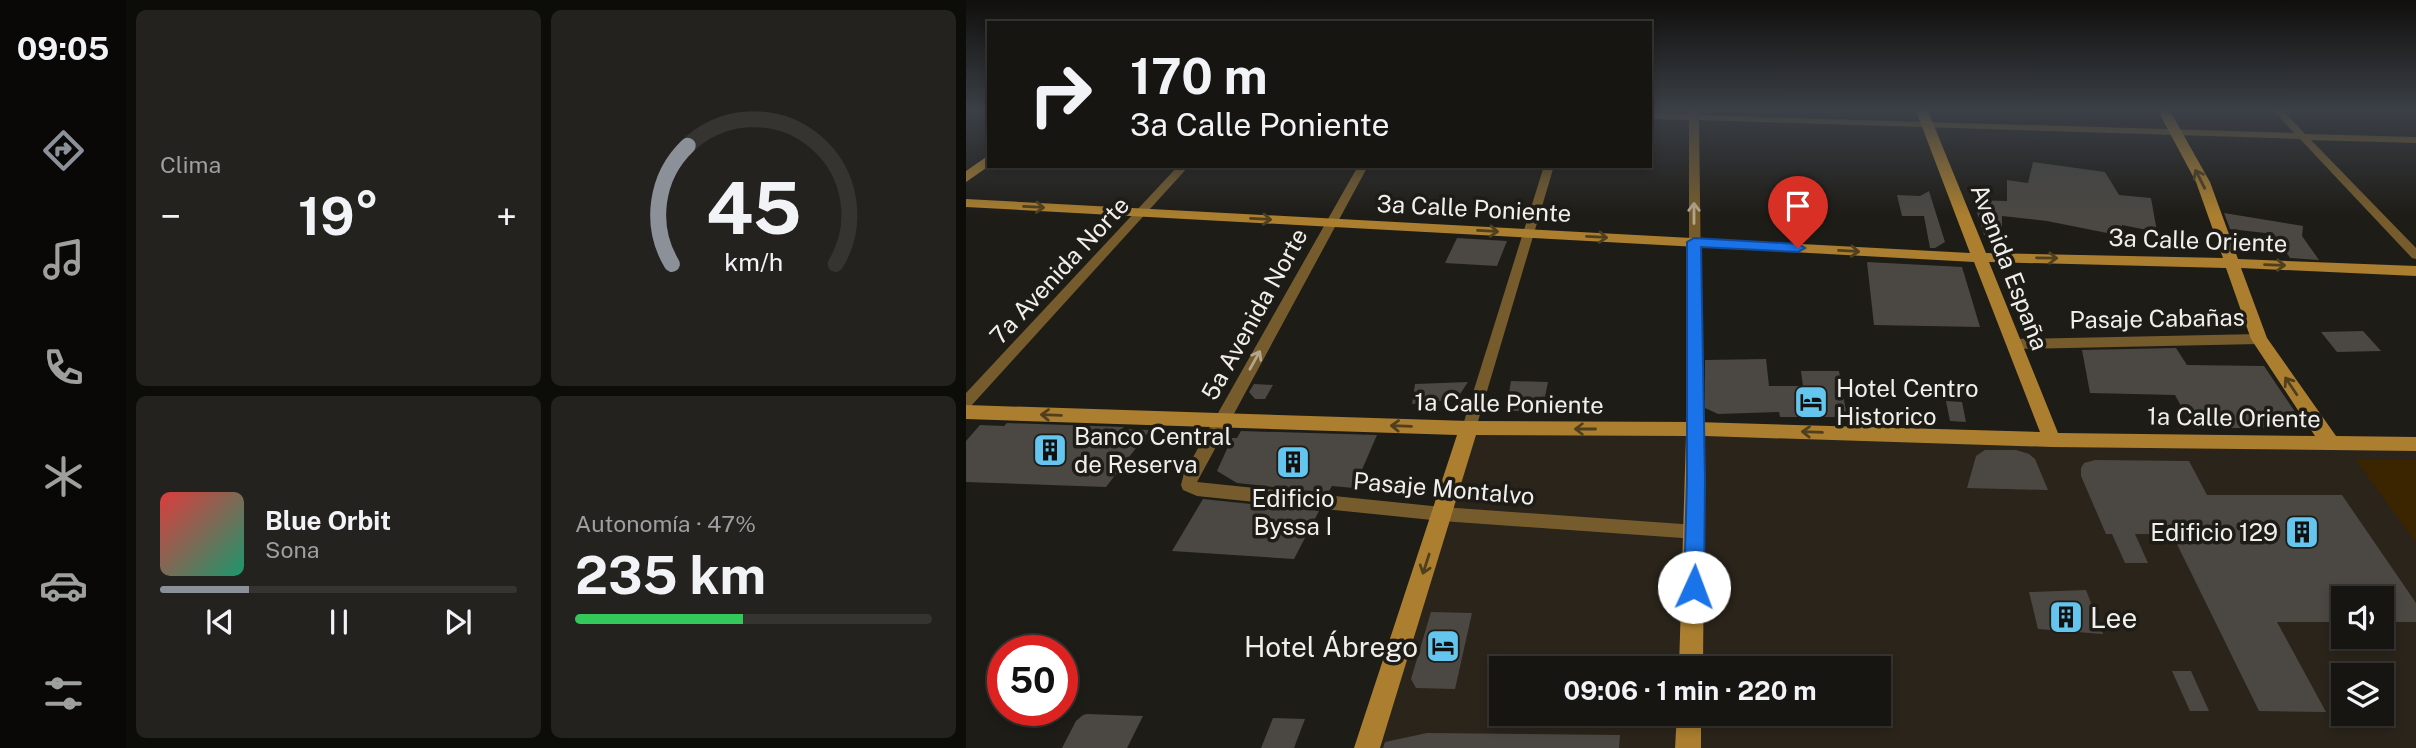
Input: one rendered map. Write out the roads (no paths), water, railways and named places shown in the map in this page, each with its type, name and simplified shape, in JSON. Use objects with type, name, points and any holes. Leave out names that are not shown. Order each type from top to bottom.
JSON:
[{"type":"main road","name":"Avenida España","points":[[1936,146],[2052,440]]},
{"type":"main road","points":[[2182,146],[2203,182],[2259,339],[2330,442]]},
{"type":"main road","points":[[966,178],[987,161]]},
{"type":"main road","name":"3a Calle Poniente","points":[[966,203],[1979,257]]},
{"type":"main road","name":"3a Calle Oriente","points":[[1979,257],[2416,271]]},
{"type":"main road","name":"1a Calle Poniente","points":[[966,412],[1469,428],[1696,429],[2052,440]]},
{"type":"main road","points":[[1367,748],[1469,428]]},
{"type":"main road","points":[[1691,656],[1696,429]]},
{"type":"main road","name":"1a Calle Oriente","points":[[2052,440],[2416,444]]},
{"type":"main road","points":[[1688,748],[1689,726]]},
{"type":"street","points":[[1694,146],[1696,429]]},
{"type":"street","points":[[2311,146],[2416,255]]},
{"type":"street","name":"7a Avenida Norte","points":[[966,402],[1182,168]]},
{"type":"street","name":"5a Avenida Norte","points":[[1189,485],[1190,478],[1362,168]]},
{"type":"street","points":[[1469,428],[1548,168]]},
{"type":"street","name":"Pasaje Cabañas","points":[[2014,344],[2259,339]]},
{"type":"street","name":"Pasaje Montalvo","points":[[1189,485],[1196,489],[1443,514],[1696,532]]},
{"type":"place","name":"Hotel Centro Historico","points":[[1811,402]]},
{"type":"place","name":"Banco Central de Reserva","points":[[1050,450]]},
{"type":"place","name":"Edificio Byssa I","points":[[1293,462]]},
{"type":"place","name":"Edificio 129","points":[[2302,532]]},
{"type":"place","name":"Lee","points":[[2066,617]]},
{"type":"place","name":"Hotel Ábrego","points":[[1443,646]]}]
